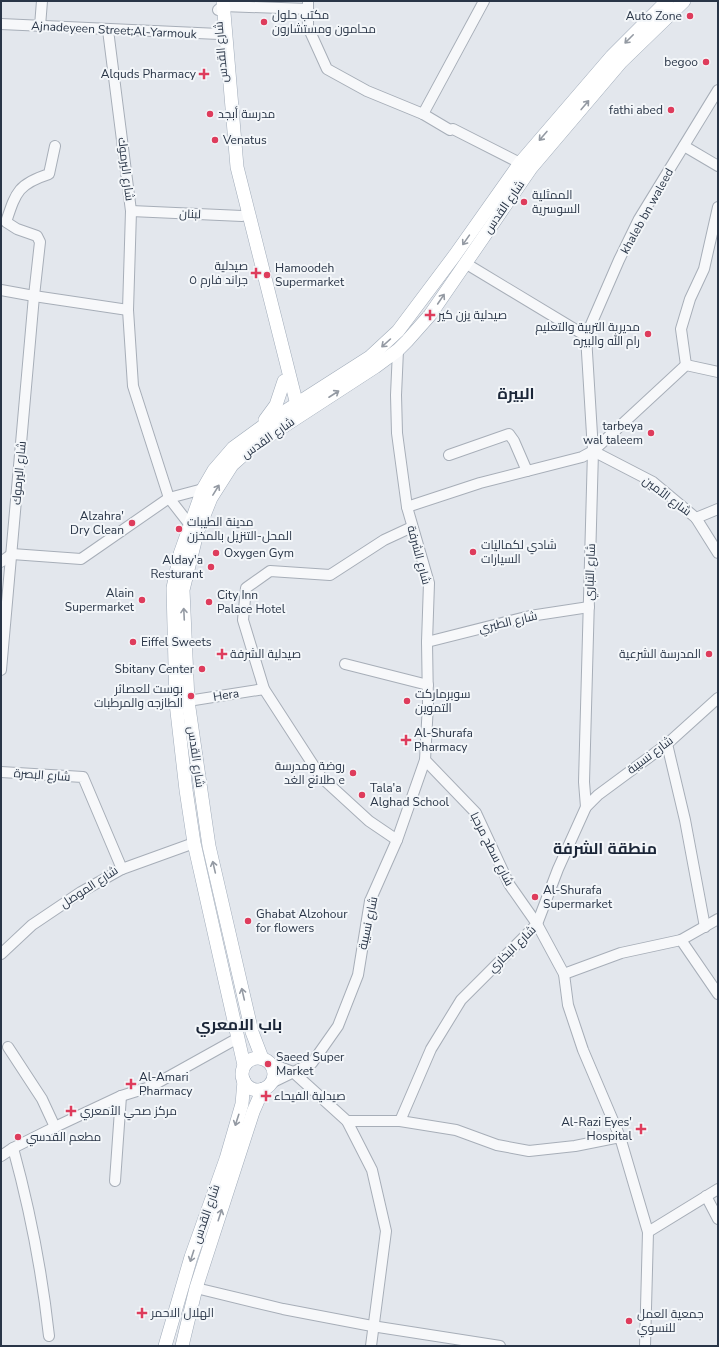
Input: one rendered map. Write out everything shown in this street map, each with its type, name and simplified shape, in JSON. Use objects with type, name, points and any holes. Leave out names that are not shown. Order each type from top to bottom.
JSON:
[{"type":"main road","name":"شارع القدس","points":[[244,1065],[194,843],[186,790],[182,702],[173,588],[180,554],[203,488],[214,470],[233,448],[260,428],[270,421],[299,410],[377,365],[398,350],[430,316],[526,166],[621,62],[684,1]]},
{"type":"main road","name":"شارع القدس","points":[[266,1061],[252,1032],[209,846],[182,702],[183,590],[197,533],[211,498],[232,465],[252,447],[299,410],[318,391],[370,357],[398,331],[455,255],[612,56],[662,3]]},
{"type":"main road","points":[[220,5],[237,167],[245,214],[287,380],[299,410]]},
{"type":"main road","points":[[287,380],[302,387],[318,391]]},
{"type":"main road","points":[[260,428],[276,405],[287,380]]},
{"type":"main road","points":[[252,1058],[266,1061],[274,1073],[267,1086],[252,1089],[244,1082],[242,1070],[244,1065],[252,1058]]},
{"type":"main road","name":"شارع القدس","points":[[165,1346],[192,1257],[226,1159],[242,1104],[244,1082]]},
{"type":"main road","name":"شارع القدس","points":[[182,1346],[196,1288],[253,1112],[267,1086]]},
{"type":"street","points":[[40,26],[42,1]]},
{"type":"street","points":[[423,114],[484,1]]},
{"type":"street","points":[[220,5],[308,5],[308,27],[328,69],[367,91],[423,114],[450,130],[453,129],[526,166]]},
{"type":"street","name":"Ajnadeyeen Street;Al-Yarmouk","points":[[1,24],[108,30],[223,33]]},
{"type":"street","name":"شارع اليرموك","points":[[108,30],[131,211],[128,310],[133,386],[169,498],[190,525]]},
{"type":"street","name":"khaleb bn waleed","points":[[586,336],[619,260],[639,219],[718,90]]},
{"type":"street","name":"شارع اليرموك","points":[[12,554],[40,242],[37,236],[17,229],[6,222],[12,203],[19,189],[32,180],[49,174],[55,146]]},
{"type":"street","points":[[684,146],[718,166]]},
{"type":"street","points":[[686,365],[680,329],[690,300],[704,269],[718,207]]},
{"type":"street","name":"لبنان","points":[[131,211],[245,214]]},
{"type":"street","points":[[465,263],[586,336]]},
{"type":"street","points":[[1,290],[128,310]]},
{"type":"street","name":"شارع التباري","points":[[586,336],[593,450],[584,782],[586,807]]},
{"type":"street","name":"شارع الشرفة","points":[[398,350],[396,395],[397,433],[407,507],[429,583],[427,642],[428,704],[425,760]]},
{"type":"street","points":[[377,365],[384,364],[390,368],[396,395]]},
{"type":"street","points":[[686,365],[718,372]]},
{"type":"street","points":[[407,507],[480,483],[582,457],[593,450],[636,413],[686,365]]},
{"type":"street","points":[[449,455],[509,434],[514,440],[528,471]]},
{"type":"street","name":"شارع الأمين","points":[[593,450],[653,482],[696,518],[718,553]]},
{"type":"street","points":[[1,562],[12,554],[81,559],[169,498],[203,488]]},
{"type":"street","points":[[696,518],[718,509]]},
{"type":"street","points":[[397,840],[369,821],[320,778],[264,689],[243,620],[246,588],[270,571],[330,575],[384,540],[412,526]]},
{"type":"street","points":[[1,670],[12,554]]},
{"type":"street","name":"شارع الطبري","points":[[427,642],[530,616],[589,607]]},
{"type":"street","points":[[345,664],[428,685]]},
{"type":"street","name":"Hera","points":[[182,702],[264,689]]},
{"type":"street","name":"شارع نسيبة","points":[[537,924],[558,868],[586,807],[598,795],[667,744],[718,698]]},
{"type":"street","points":[[667,744],[685,820],[705,927]]},
{"type":"street","name":"شارع نسيبة","points":[[267,1086],[312,1063],[338,1026],[358,975],[370,901],[397,840],[425,760]]},
{"type":"street","name":"شارع سطح مرحبا","points":[[425,760],[476,813],[509,884],[537,924]]},
{"type":"street","name":"شارع البصرة","points":[[1,772],[83,777]]},
{"type":"street","name":"شارع الموصل","points":[[1,954],[32,925],[81,892],[122,869],[83,777]]},
{"type":"street","points":[[122,869],[194,843]]},
{"type":"street","points":[[645,1346],[648,1232],[620,1137],[583,1050],[568,1005],[564,974],[621,953],[681,940],[718,919]]},
{"type":"street","name":"شارع البخاري","points":[[400,1121],[431,1049],[461,1000],[537,924],[564,974]]},
{"type":"street","points":[[681,940],[718,994]]},
{"type":"street","points":[[1,1156],[13,1148],[55,1127],[122,1096],[150,1087],[238,1038]]},
{"type":"street","points":[[8,1047],[42,1099],[55,1127]]},
{"type":"street","points":[[266,1061],[293,1072],[347,1121],[372,1170],[386,1231],[372,1326],[371,1346]]},
{"type":"street","points":[[115,1181],[122,1096]]},
{"type":"street","points":[[347,1121],[400,1121],[456,1130],[496,1145],[529,1150],[575,1146],[620,1137]]},
{"type":"street","points":[[13,1148],[23,1184],[44,1291],[49,1336]]},
{"type":"street","points":[[648,1232],[718,1189]]},
{"type":"street","points":[[706,1196],[718,1219]]},
{"type":"street","points":[[196,1288],[284,1309],[372,1326],[496,1346]]},
{"type":"place","name":"Auto Zone","points":[[690,16]]},
{"type":"place","name":"مكتب حلول محامون ومستشارون","points":[[264,22]]},
{"type":"place","name":"begoo","points":[[706,62]]},
{"type":"place","name":"Alquds Pharmacy","points":[[204,74]]},
{"type":"place","name":"fathi abed","points":[[671,110]]},
{"type":"place","name":"مدرسة أبجد","points":[[210,114]]},
{"type":"place","name":"Venatus","points":[[215,140]]},
{"type":"place","name":"الممثلية السوسرية","points":[[524,202]]},
{"type":"place","name":"صيدلية جراند فارم ٥","points":[[256,273]]},
{"type":"place","name":"Hamoodeh Supermarket","points":[[267,275]]},
{"type":"place","name":"صيدلية يزن كير","points":[[430,315]]},
{"type":"place","name":"مديرية التربية والتعليم رام الله والبيره","points":[[648,334]]},
{"type":"place","name":"tarbeya wal taleem","points":[[651,433]]},
{"type":"place","name":"Alzahra' Dry Clean","points":[[132,523]]},
{"type":"place","name":"مدينة الطيبات المحل-التنزيل بالمخزن","points":[[179,529]]},
{"type":"place","name":"شادي لكماليات السيارات","points":[[473,552]]},
{"type":"place","name":"Oxygen Gym","points":[[216,553]]},
{"type":"place","name":"Alday'a Resturant","points":[[211,567]]},
{"type":"place","name":"Alain Supermarket","points":[[142,600]]},
{"type":"place","name":"City Inn Palace Hotel","points":[[209,602]]},
{"type":"place","name":"Eiffel Sweets","points":[[133,642]]},
{"type":"place","name":"صيدلية الشرفة","points":[[222,654]]},
{"type":"place","name":"المدرسة الشرعية","points":[[709,654]]},
{"type":"place","name":"Sbitany Center","points":[[202,669]]},
{"type":"place","name":"بوست للعصائر الطازجه والمرطبات","points":[[191,696]]},
{"type":"place","name":"سوبرماركت التموين","points":[[407,701]]},
{"type":"place","name":"Al-Shurafa Pharmacy","points":[[406,740]]},
{"type":"place","name":"روضة ومدرسة طلائع الغد e","points":[[353,773]]},
{"type":"place","name":"Tala'a Alghad School","points":[[362,795]]},
{"type":"place","name":"Al-Shurafa Supermarket","points":[[535,897]]},
{"type":"place","name":"Ghabat Alzohour for flowers","points":[[248,921]]},
{"type":"place","name":"Saeed Super Market","points":[[268,1064]]},
{"type":"place","name":"Al-Amari Pharmacy","points":[[131,1084]]},
{"type":"place","name":"صيدلية الفيحاء","points":[[266,1096]]},
{"type":"place","name":"مركز صحي الأمعري","points":[[71,1111]]},
{"type":"place","name":"Al-Razi Eyes' Hospital","points":[[641,1129]]},
{"type":"place","name":"مطعم القدسي","points":[[18,1137]]},
{"type":"place","name":"الهلال الاحمر","points":[[142,1313]]},
{"type":"place","name":"جمعية العمل للنسوي","points":[[629,1321]]},
{"type":"district","name":"البيرة","points":[[516,394]]},
{"type":"district","name":"منطقة الشرفة","points":[[605,849]]},
{"type":"district","name":"باب الامعري","points":[[239,1025]]}]
